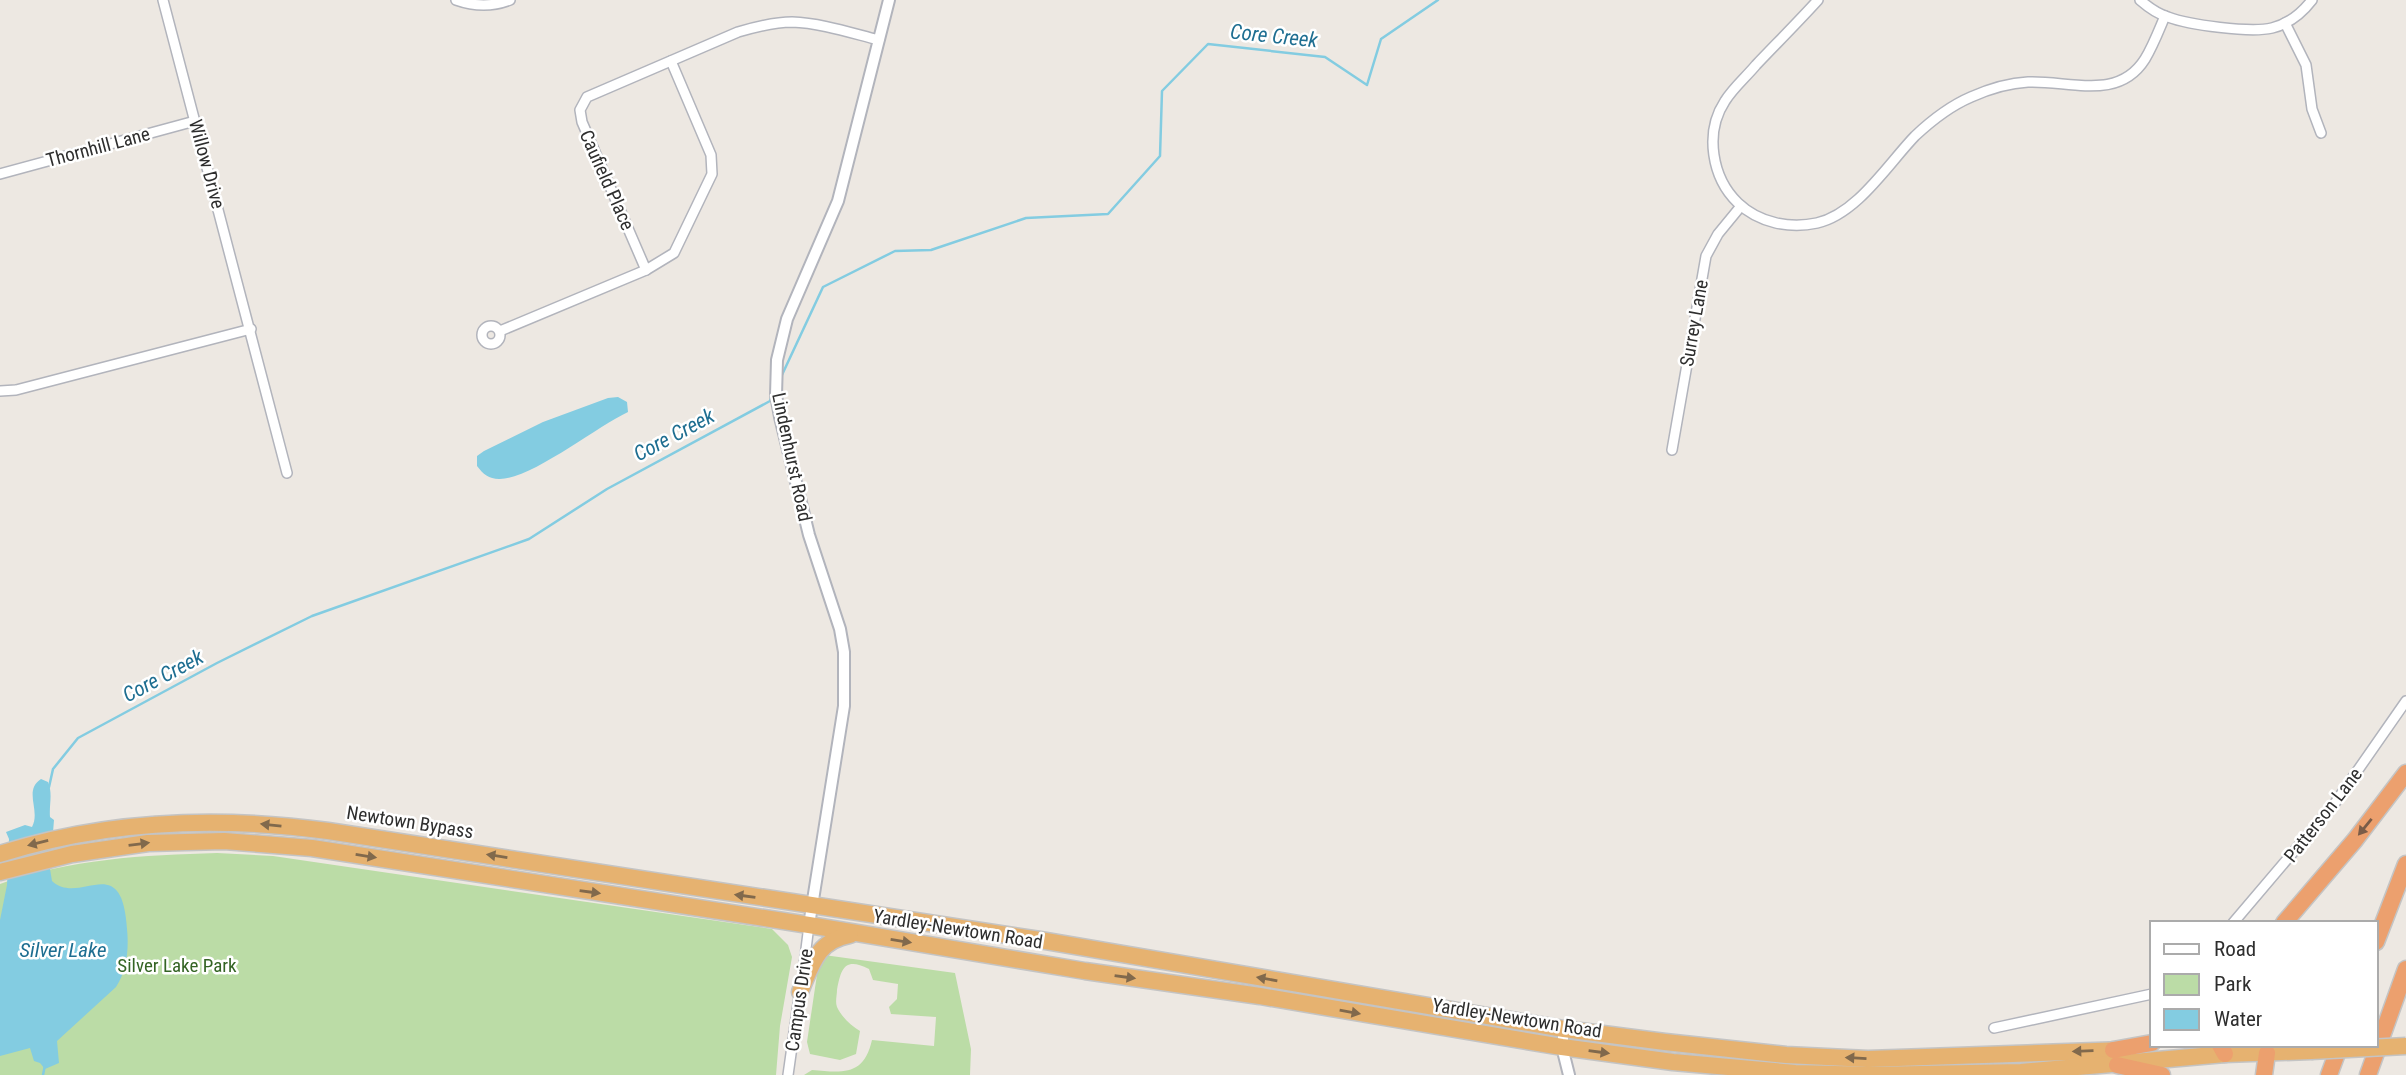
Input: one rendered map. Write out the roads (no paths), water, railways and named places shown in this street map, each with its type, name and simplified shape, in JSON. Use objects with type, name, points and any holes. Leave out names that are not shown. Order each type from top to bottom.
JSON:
[{"type":"highway","points":[[2286,921],[2355,840],[2406,773]]},
{"type":"highway","name":"Newtown Bypass","points":[[0,854],[76,834],[154,823],[253,823],[366,837],[813,906]]},
{"type":"highway","name":"Newtown Bypass","points":[[0,872],[72,854],[148,843],[259,843],[361,855],[809,925]]},
{"type":"highway","points":[[2378,937],[2406,864]]},
{"type":"highway","name":"Yardley-Newtown Road","points":[[813,906],[1040,940],[1564,1029],[1725,1049],[1868,1059],[2115,1058],[2222,1050],[2267,1053],[2406,1046]]},
{"type":"highway","name":"Yardley-Newtown Road","points":[[809,925],[1562,1047],[1716,1066],[1795,1073],[1950,1074],[2021,1072],[2115,1058]]},
{"type":"highway","points":[[800,992],[813,961],[822,948],[830,941],[857,934]]},
{"type":"highway","points":[[2378,1047],[2404,974]]},
{"type":"highway","points":[[2376,1075],[2398,1014],[2404,974]]},
{"type":"highway","points":[[2115,1058],[2150,1044]]},
{"type":"highway","points":[[2329,1075],[2339,1047]]},
{"type":"highway","points":[[2368,1075],[2378,1047]]},
{"type":"highway","points":[[2264,1075],[2267,1053]]},
{"type":"highway","points":[[2115,1058],[2162,1075]]},
{"type":"highway","points":[[1716,1066],[1747,1075]]},
{"type":"street","name":"Willow Drive","points":[[163,0],[287,473]]},
{"type":"street","points":[[456,0],[474,5],[490,5],[510,0]]},
{"type":"street","name":"Lindenhurst Road","points":[[809,925],[844,706],[844,652],[840,629],[810,535],[776,396],[776,375],[779,345],[787,319],[838,201],[889,0]]},
{"type":"street","points":[[1818,0],[1732,91],[1721,108],[1716,123],[1714,156],[1723,184],[1741,206],[1763,219],[1787,225],[1799,226],[1827,220],[1852,204],[1916,136],[1937,117],[1970,97],[2001,86],[2020,83],[2101,87],[2127,77],[2144,60],[2165,16]]},
{"type":"street","points":[[2140,0],[2165,16],[2232,28],[2260,30],[2285,23],[2312,0]]},
{"type":"street","name":"Caufield Place","points":[[646,271],[582,122],[580,110],[587,97],[738,32],[790,22],[815,24],[879,40]]},
{"type":"street","points":[[2285,23],[2306,65],[2312,109],[2321,133]]},
{"type":"street","points":[[500,331],[646,271],[674,253],[712,174],[711,155],[671,61]]},
{"type":"street","name":"Thornhill Lane","points":[[0,174],[195,121]]},
{"type":"street","name":"Surrey Lane","points":[[1672,450],[1706,256],[1718,234],[1741,206]]},
{"type":"street","points":[[0,390],[16,390],[251,329]]},
{"type":"street","name":"Patterson Lane","points":[[2235,921],[2334,803],[2406,701]]},
{"type":"street","name":"Campus Drive","points":[[788,1075],[809,925]]},
{"type":"street","points":[[1994,1028],[2150,993]]},
{"type":"street","points":[[1564,1029],[1562,1047],[1569,1075]]},
{"type":"water","points":[[618,397],[627,402],[628,412],[528,471],[495,479],[486,476],[477,466],[477,456],[484,451],[543,422],[608,398]]},
{"type":"water","name":"Silver Lake","points":[[41,779],[48,782],[51,795],[50,817],[54,820],[50,869],[52,881],[63,887],[75,888],[108,885],[117,891],[123,905],[128,944],[125,966],[116,987],[57,1041],[59,1063],[45,1069],[34,1061],[30,1048],[0,1056],[0,920],[7,885],[9,839],[6,832],[25,825],[32,827],[35,814],[33,789]]},
{"type":"waterway","name":"Core Creek","points":[[781,377],[823,287],[895,251],[931,250],[1026,218],[1108,214],[1160,156],[1162,91],[1208,44],[1325,57],[1367,85],[1381,39],[1438,0]]},
{"type":"waterway","name":"Core Creek","points":[[49,787],[53,769],[78,738],[217,663],[312,616],[529,539],[607,489],[770,401],[772,395]]},
{"type":"waterway","name":"Core Creek","points":[[43,1075],[45,1065]]},
{"type":"park label","name":"Silver Lake Park","points":[[177,965]]}]
